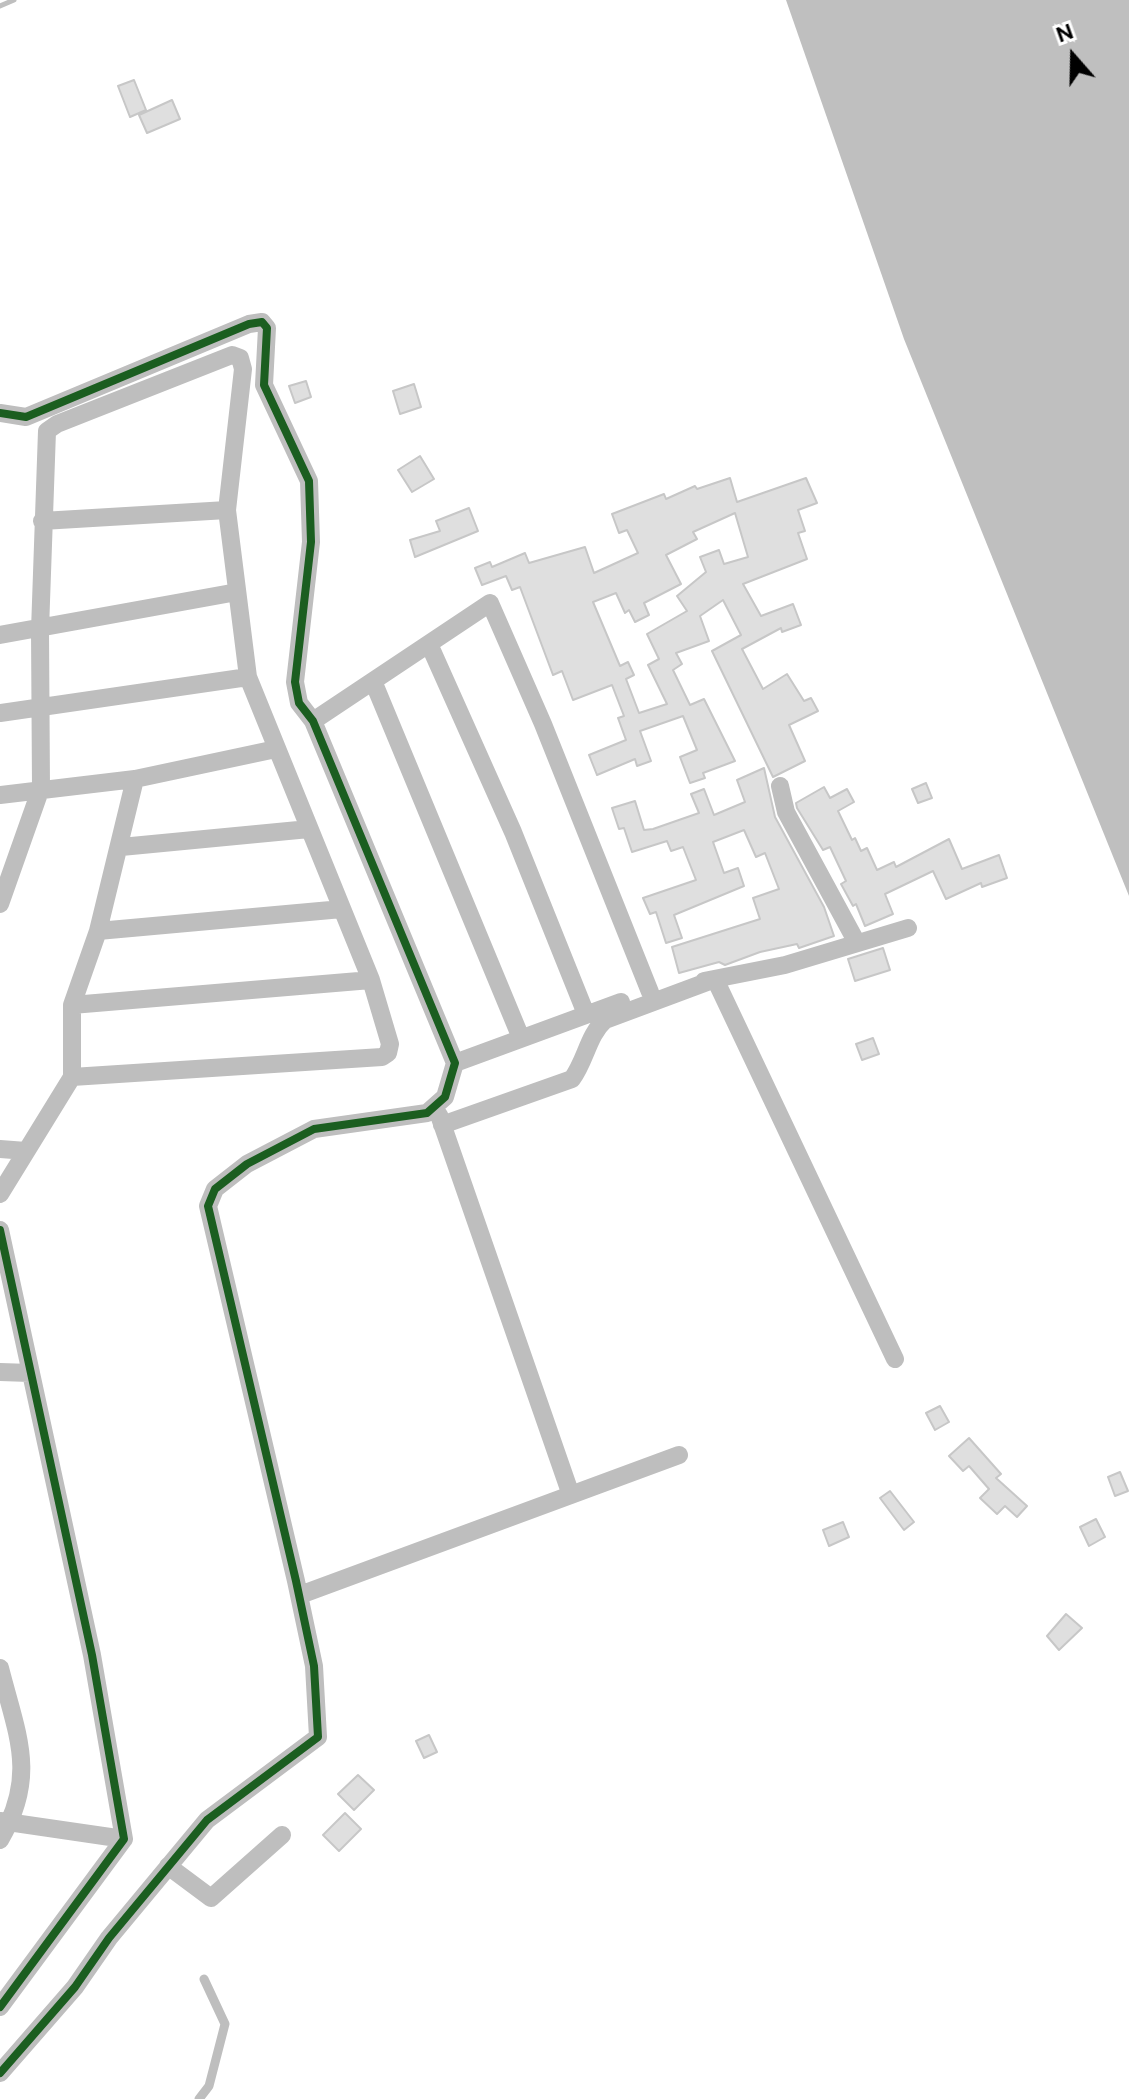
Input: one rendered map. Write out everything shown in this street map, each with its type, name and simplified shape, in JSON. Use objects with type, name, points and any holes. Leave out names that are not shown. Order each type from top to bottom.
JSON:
[{"type":"street","points":[[0,413],[26,417],[249,324],[262,322],[267,328],[262,369],[264,385],[309,481],[311,542],[295,682],[299,703],[313,721],[455,1063],[445,1097],[427,1113],[314,1129],[247,1164],[215,1189],[208,1206],[300,1595],[314,1666],[318,1737],[207,1820],[109,1938],[75,1987],[0,2073]]},
{"type":"street","points":[[0,904],[41,788],[40,630],[47,431],[57,424],[232,355],[240,358],[243,369],[227,510],[248,677],[371,980],[390,1044],[388,1053],[382,1057],[72,1077]]},
{"type":"street","points":[[42,521],[227,510]]},
{"type":"street","points":[[0,635],[237,592]]},
{"type":"street","points":[[313,721],[490,603],[543,724],[650,992]]},
{"type":"street","points":[[429,644],[513,832],[586,1014]]},
{"type":"street","points":[[0,713],[248,677]]},
{"type":"street","points":[[373,681],[521,1038]]},
{"type":"street","points":[[0,795],[135,779],[276,749]]},
{"type":"street","points":[[0,1194],[72,1077],[72,1005],[98,931],[121,847],[135,779]]},
{"type":"street","points":[[780,786],[786,812],[857,943]]},
{"type":"street","points":[[121,847],[309,829]]},
{"type":"street","points":[[98,931],[342,909]]},
{"type":"street","points":[[455,1063],[650,992],[785,965],[908,928]]},
{"type":"street","points":[[442,1125],[572,1079],[583,1064],[596,1029],[605,1020],[715,979]]},
{"type":"street","points":[[715,979],[895,1359]]},
{"type":"street","points":[[72,1005],[371,980]]},
{"type":"street","points":[[435,1105],[571,1495]]},
{"type":"street","points":[[0,1149],[26,1151]]},
{"type":"street","points":[[0,1230],[92,1655],[124,1839],[0,2007]]},
{"type":"street","points":[[0,1372],[30,1373]]},
{"type":"street","points":[[300,1595],[679,1455]]},
{"type":"street","points":[[0,1668],[19,1742],[23,1785],[0,1840]]},
{"type":"street","points":[[5,1822],[124,1839]]},
{"type":"street","points":[[168,1866],[211,1898],[282,1835]]},
{"type":"lane","points":[[199,2099],[209,2086],[225,2024],[204,1979]]},
{"type":"shaded area","points":[[786,0],[1129,0],[1129,896],[904,339]]},
{"type":"building","points":[[134,80],[146,110],[130,117],[118,86]]},
{"type":"building","points":[[172,100],[180,119],[147,133],[139,115]]},
{"type":"building","points":[[306,381],[311,397],[295,403],[289,386]]},
{"type":"building","points":[[414,384],[421,407],[400,414],[393,391]]},
{"type":"building","points":[[420,456],[434,479],[412,492],[398,470]]},
{"type":"building","points":[[730,478],[737,502],[806,478],[817,503],[798,510],[805,531],[798,533],[807,559],[743,584],[761,616],[793,604],[801,625],[782,632],[781,628],[742,649],[763,689],[787,674],[804,701],[811,698],[818,711],[789,725],[805,761],[773,777],[712,651],[741,635],[723,600],[700,616],[709,641],[676,653],[682,664],[673,670],[690,705],[704,699],[735,761],[703,773],[705,778],[690,783],[680,757],[697,750],[683,716],[640,731],[651,761],[637,766],[635,759],[597,775],[589,755],[626,740],[618,718],[624,716],[612,685],[573,700],[562,671],[553,675],[520,587],[512,590],[506,576],[482,585],[475,568],[490,562],[492,567],[525,553],[529,563],[585,547],[594,573],[638,553],[627,530],[619,533],[612,514],[664,494],[666,499],[695,486],[697,489]],"holes":[[[735,513],[748,557],[724,564],[719,550],[700,557],[706,572],[677,596],[687,611],[647,634],[659,659],[648,665],[667,704],[639,713],[626,679],[634,675],[628,662],[620,666],[593,602],[616,593],[625,613],[629,610],[635,622],[649,615],[644,603],[681,584],[666,555],[697,539],[693,532]]]},
{"type":"building","points":[[469,508],[478,531],[415,557],[410,540],[440,531],[436,521]]},
{"type":"building","points":[[764,768],[775,817],[824,907],[834,936],[799,948],[797,944],[760,952],[725,965],[719,962],[679,973],[672,947],[760,919],[753,898],[779,889],[765,853],[756,857],[744,830],[713,842],[724,873],[738,868],[744,886],[674,915],[682,938],[666,943],[656,912],[650,914],[643,898],[696,880],[683,847],[671,851],[667,841],[632,852],[624,828],[619,829],[612,808],[635,801],[644,830],[653,829],[699,813],[691,794],[704,789],[714,815],[745,802],[737,780]]},
{"type":"building","points":[[926,783],[932,798],[918,803],[912,789]]},
{"type":"building","points":[[824,787],[830,798],[847,789],[854,802],[838,811],[852,840],[855,838],[861,851],[867,848],[877,870],[894,862],[896,867],[949,839],[962,869],[999,855],[1007,878],[982,887],[981,883],[946,899],[933,871],[885,894],[893,914],[865,926],[856,904],[853,906],[841,884],[846,881],[830,847],[823,850],[797,808],[796,803]]},
{"type":"building","points":[[883,948],[890,970],[855,981],[848,959]]},
{"type":"building","points":[[873,1038],[879,1054],[862,1060],[856,1044]]},
{"type":"building","points":[[940,1406],[949,1422],[935,1430],[926,1413]]},
{"type":"building","points":[[969,1438],[1001,1474],[996,1478],[1027,1506],[1017,1517],[1005,1506],[997,1514],[980,1498],[989,1489],[969,1466],[963,1471],[949,1456]]},
{"type":"building","points":[[1120,1472],[1128,1491],[1115,1496],[1108,1477]]},
{"type":"building","points":[[890,1491],[914,1522],[904,1530],[880,1498]]},
{"type":"building","points":[[1096,1519],[1105,1537],[1089,1546],[1080,1527]]},
{"type":"building","points":[[843,1522],[849,1537],[829,1546],[823,1530]]},
{"type":"building","points":[[1066,1614],[1082,1628],[1059,1650],[1047,1636]]},
{"type":"building","points":[[429,1735],[437,1752],[424,1758],[416,1741]]},
{"type":"building","points":[[358,1775],[374,1790],[354,1810],[338,1794]]},
{"type":"building","points":[[345,1813],[361,1829],[339,1851],[323,1835]]},
{"type":"waterway","points":[[0,6],[14,0]]},
{"type":"cycle path","points":[[0,413],[26,417],[249,324],[262,322],[267,328],[264,385],[309,481],[311,542],[295,682],[299,703],[313,721],[455,1063],[445,1097],[427,1113],[314,1129],[247,1164],[215,1189],[208,1206],[314,1666],[318,1737],[207,1820],[109,1938],[75,1987],[0,2073]]},
{"type":"cycle path","points":[[0,1230],[92,1655],[124,1839],[0,2007]]}]
